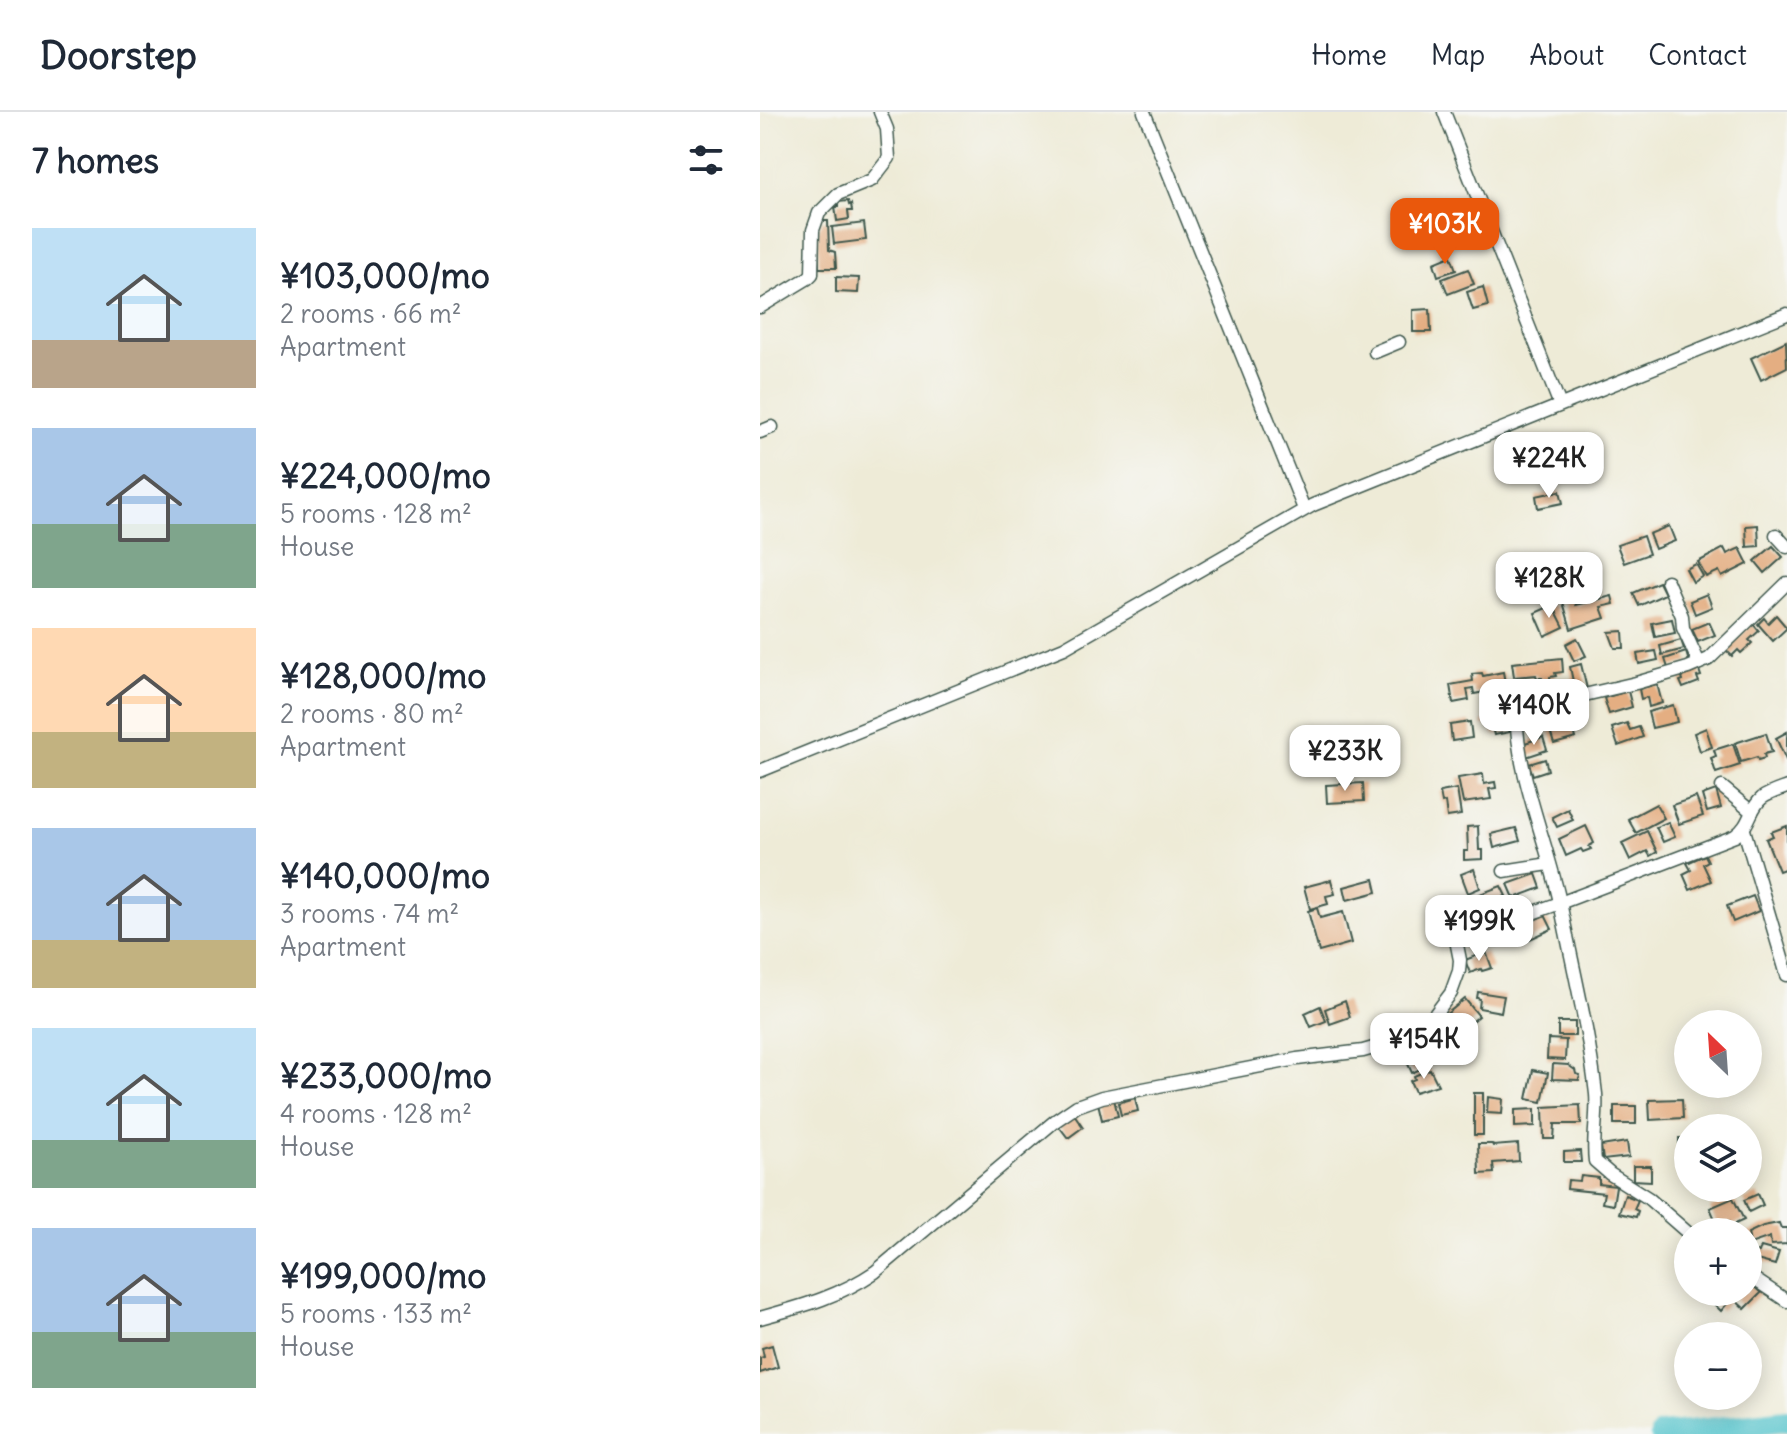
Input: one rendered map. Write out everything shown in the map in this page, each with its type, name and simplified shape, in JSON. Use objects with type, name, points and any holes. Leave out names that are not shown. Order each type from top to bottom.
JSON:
[{"type":"street","points":[[760,307],[812,274],[813,230],[819,213],[838,194],[872,180],[889,158],[887,129],[880,112]]},
{"type":"street","points":[[1144,112],[1304,509]]},
{"type":"street","points":[[1444,112],[1560,405]]},
{"type":"street","points":[[760,771],[1064,648],[1304,509],[1787,314]]},
{"type":"street","points":[[1375,352],[1399,342]]},
{"type":"street","points":[[1776,535],[1787,547]]},
{"type":"street","points":[[1667,581],[1699,663]]},
{"type":"street","points":[[1674,1221],[1648,1198],[1595,1161],[1597,1108],[1593,1075],[1560,903],[1522,761],[1516,711],[1636,683],[1709,659],[1787,583]]},
{"type":"street","points":[[1722,787],[1752,812]]},
{"type":"street","points":[[760,1318],[830,1297],[864,1280],[1055,1121],[1086,1101],[1297,1059],[1379,1048],[1411,1033],[1433,1017],[1451,993],[1459,971],[1456,940],[1735,836],[1744,830],[1761,799],[1787,787]]},
{"type":"street","points":[[1744,830],[1787,975]]},
{"type":"street","points":[[1504,871],[1549,864]]},
{"type":"street","points":[[1434,910],[1464,937]]},
{"type":"street","points":[[1762,1284],[1787,1301]]},
{"type":"building","points":[[848,201],[852,211],[848,211],[849,219],[837,221],[835,207],[838,207],[838,202]]},
{"type":"building","points":[[822,221],[828,221],[829,250],[835,252],[836,268],[819,268],[818,232]]},
{"type":"building","points":[[864,223],[866,240],[834,244],[832,227]]},
{"type":"building","points":[[1451,256],[1456,270],[1438,276],[1434,263]]},
{"type":"building","points":[[1468,269],[1474,284],[1448,294],[1442,279]]},
{"type":"building","points":[[836,277],[859,278],[858,293],[836,292]]},
{"type":"building","points":[[1483,287],[1488,306],[1473,310],[1467,292]]},
{"type":"building","points":[[1430,309],[1431,332],[1413,332],[1413,310]]},
{"type":"building","points":[[1786,341],[1787,367],[1761,380],[1751,358]]},
{"type":"building","points":[[1560,491],[1563,503],[1538,508],[1536,496]]},
{"type":"building","points":[[1758,525],[1759,546],[1747,547],[1746,526]]},
{"type":"building","points":[[1669,526],[1675,541],[1655,549],[1649,534]]},
{"type":"building","points":[[1643,536],[1649,554],[1624,563],[1617,545]]},
{"type":"building","points":[[1773,546],[1783,557],[1765,573],[1755,561]]},
{"type":"building","points":[[1724,548],[1727,554],[1740,548],[1748,564],[1722,577],[1719,571],[1706,577],[1698,562]]},
{"type":"building","points":[[1696,564],[1703,576],[1693,582],[1686,569]]},
{"type":"building","points":[[1659,582],[1665,594],[1639,606],[1633,593]]},
{"type":"building","points":[[1707,594],[1712,607],[1695,614],[1690,601]]},
{"type":"building","points":[[1612,596],[1614,604],[1601,607],[1605,618],[1571,629],[1563,602],[1574,598],[1576,605]]},
{"type":"building","points":[[1553,605],[1564,627],[1545,636],[1535,613]]},
{"type":"building","points":[[1776,615],[1787,628],[1773,641],[1758,624],[1764,618],[1768,623]]},
{"type":"building","points":[[1672,619],[1675,633],[1655,637],[1652,623]]},
{"type":"building","points":[[1709,622],[1715,635],[1698,642],[1692,629]]},
{"type":"building","points":[[1753,624],[1759,631],[1749,640],[1752,643],[1732,656],[1726,650]]},
{"type":"building","points":[[1623,631],[1624,648],[1615,648],[1609,632]]},
{"type":"building","points":[[1577,638],[1586,656],[1574,661],[1566,644]]},
{"type":"building","points":[[1681,640],[1684,649],[1662,655],[1660,646]]},
{"type":"building","points":[[1656,651],[1658,660],[1639,664],[1637,654]]},
{"type":"building","points":[[1686,652],[1689,662],[1668,668],[1665,659]]},
{"type":"building","points":[[1562,658],[1563,672],[1550,677],[1551,685],[1543,686],[1542,678],[1536,675],[1514,677],[1512,663]]},
{"type":"building","points":[[1581,664],[1587,689],[1575,691],[1570,667]]},
{"type":"building","points":[[1699,670],[1699,682],[1683,688],[1682,677]]},
{"type":"building","points":[[1503,672],[1506,688],[1474,694],[1473,688],[1467,689],[1469,700],[1453,703],[1450,685],[1473,681],[1472,674],[1482,673],[1483,676]]},
{"type":"building","points":[[1532,680],[1534,697],[1520,699],[1517,682]]},
{"type":"building","points":[[1657,684],[1662,703],[1649,707],[1647,697],[1641,699],[1639,689]]},
{"type":"building","points":[[1628,691],[1632,707],[1609,714],[1604,698]]},
{"type":"building","points":[[1566,704],[1569,717],[1549,722],[1546,709]]},
{"type":"building","points":[[1673,705],[1677,722],[1652,728],[1648,712]]},
{"type":"building","points":[[1540,713],[1543,722],[1525,728],[1522,718]]},
{"type":"building","points":[[1506,714],[1510,732],[1494,735],[1491,724],[1483,726],[1482,722]]},
{"type":"building","points":[[1470,722],[1472,738],[1452,741],[1450,725]]},
{"type":"building","points":[[1627,723],[1630,730],[1639,727],[1643,737],[1618,746],[1612,728]]},
{"type":"building","points":[[1572,725],[1576,738],[1554,744],[1550,731]]},
{"type":"building","points":[[1706,728],[1712,747],[1700,751],[1694,733]]},
{"type":"building","points":[[1787,732],[1787,762],[1776,738]]},
{"type":"building","points":[[1766,733],[1772,752],[1764,754],[1765,758],[1741,762],[1735,743]]},
{"type":"building","points":[[1543,737],[1547,750],[1526,757],[1522,744]]},
{"type":"building","points":[[1733,744],[1740,765],[1716,773],[1711,758],[1716,756],[1714,750]]},
{"type":"building","points":[[1545,759],[1548,770],[1533,775],[1529,764]]},
{"type":"building","points":[[1483,774],[1484,784],[1495,782],[1496,788],[1489,789],[1491,799],[1463,803],[1458,778]]},
{"type":"building","points":[[1363,783],[1364,801],[1327,803],[1326,785]]},
{"type":"building","points":[[1457,789],[1461,815],[1447,817],[1440,792]]},
{"type":"building","points":[[1716,790],[1721,808],[1707,812],[1702,795]]},
{"type":"building","points":[[1696,797],[1703,816],[1679,824],[1672,805]]},
{"type":"building","points":[[1656,804],[1664,818],[1636,833],[1628,819]]},
{"type":"building","points":[[1568,809],[1573,820],[1557,827],[1552,817]]},
{"type":"building","points":[[1668,822],[1675,837],[1663,842],[1656,827]]},
{"type":"building","points":[[1478,826],[1479,850],[1483,850],[1483,859],[1464,860],[1464,851],[1468,851],[1467,827]]},
{"type":"building","points":[[1586,826],[1594,843],[1589,846],[1591,849],[1583,852],[1581,849],[1566,856],[1559,839]]},
{"type":"building","points":[[1787,826],[1787,868],[1779,871],[1766,839],[1773,836],[1771,832]]},
{"type":"building","points":[[1516,828],[1520,841],[1494,848],[1491,834]]},
{"type":"building","points":[[1647,831],[1657,852],[1650,856],[1647,851],[1630,860],[1622,843]]},
{"type":"building","points":[[1705,855],[1708,861],[1703,864],[1711,881],[1690,890],[1683,874],[1691,870],[1687,863]]},
{"type":"building","points":[[1474,869],[1480,888],[1468,893],[1461,874]]},
{"type":"building","points":[[1536,874],[1541,888],[1514,898],[1508,884]]},
{"type":"building","points":[[1374,879],[1377,892],[1347,900],[1344,887]]},
{"type":"building","points":[[1331,880],[1335,894],[1326,896],[1328,904],[1310,909],[1304,887]]},
{"type":"building","points":[[1501,886],[1506,896],[1485,905],[1480,894]]},
{"type":"building","points":[[1476,895],[1480,914],[1466,917],[1462,898]]},
{"type":"building","points":[[1753,896],[1759,911],[1733,922],[1727,906]]},
{"type":"building","points":[[1317,908],[1320,918],[1343,912],[1351,943],[1319,952],[1308,911]]},
{"type":"building","points":[[1545,915],[1552,929],[1528,940],[1521,926]]},
{"type":"building","points":[[1516,925],[1522,941],[1498,946],[1493,934]]},
{"type":"building","points":[[1486,952],[1492,968],[1470,973],[1465,960]]},
{"type":"building","points":[[1478,992],[1504,996],[1501,1012],[1479,1008]]},
{"type":"building","points":[[1465,999],[1479,1016],[1455,1031],[1443,1017]]},
{"type":"building","points":[[1345,1001],[1350,1017],[1330,1024],[1325,1009]]},
{"type":"building","points":[[1320,1006],[1326,1021],[1311,1027],[1305,1013]]},
{"type":"building","points":[[1558,1022],[1575,1022],[1575,1036],[1558,1036]]},
{"type":"building","points":[[1446,1029],[1459,1044],[1450,1051],[1438,1036]]},
{"type":"building","points":[[1548,1039],[1566,1040],[1565,1060],[1547,1059]]},
{"type":"building","points":[[1419,1043],[1429,1065],[1412,1073],[1402,1051]]},
{"type":"building","points":[[1553,1064],[1568,1065],[1580,1075],[1579,1080],[1552,1079]]},
{"type":"building","points":[[1430,1069],[1438,1085],[1415,1092],[1410,1081]]},
{"type":"building","points":[[1533,1070],[1548,1073],[1542,1102],[1527,1099]]},
{"type":"building","points":[[1474,1093],[1483,1093],[1483,1135],[1474,1135]]},
{"type":"building","points":[[1488,1097],[1503,1099],[1502,1114],[1487,1113]]},
{"type":"building","points":[[1135,1098],[1138,1111],[1121,1115],[1118,1103]]},
{"type":"building","points":[[1114,1099],[1118,1116],[1102,1120],[1098,1103]]},
{"type":"building","points":[[1682,1099],[1683,1114],[1674,1114],[1674,1119],[1650,1120],[1649,1100]]},
{"type":"building","points":[[1580,1105],[1581,1124],[1555,1124],[1554,1139],[1544,1139],[1543,1107]]},
{"type":"building","points":[[1614,1106],[1636,1106],[1636,1124],[1614,1124]]},
{"type":"building","points":[[1535,1109],[1535,1126],[1515,1127],[1515,1110]]},
{"type":"building","points":[[1074,1114],[1083,1127],[1068,1138],[1058,1125]]},
{"type":"building","points":[[1627,1142],[1629,1157],[1603,1160],[1601,1146]]},
{"type":"building","points":[[1478,1144],[1518,1144],[1519,1161],[1493,1163],[1494,1173],[1479,1174]]},
{"type":"building","points":[[1580,1151],[1581,1162],[1564,1162],[1564,1152]]},
{"type":"building","points":[[1633,1166],[1651,1166],[1651,1181],[1633,1180]]},
{"type":"building","points":[[1581,1176],[1599,1178],[1599,1184],[1616,1186],[1613,1205],[1602,1203],[1604,1193],[1567,1189],[1568,1180],[1580,1181]]},
{"type":"building","points":[[1625,1195],[1638,1200],[1634,1209],[1638,1211],[1636,1217],[1619,1213]]},
{"type":"building","points":[[1724,1202],[1735,1202],[1743,1218],[1714,1218],[1710,1208]]},
{"type":"building","points":[[1745,1202],[1762,1202],[1763,1205],[1749,1212]]},
{"type":"building","points":[[1779,1223],[1781,1228],[1787,1228],[1787,1244],[1771,1245],[1770,1237],[1762,1240],[1763,1226]]},
{"type":"building","points":[[1762,1247],[1779,1252],[1775,1265],[1762,1261]]},
{"type":"building","points":[[772,1345],[778,1367],[760,1373],[760,1358],[764,1357],[762,1348]]},
{"type":"waterway","points":[[1661,1434],[1787,1420]]}]
